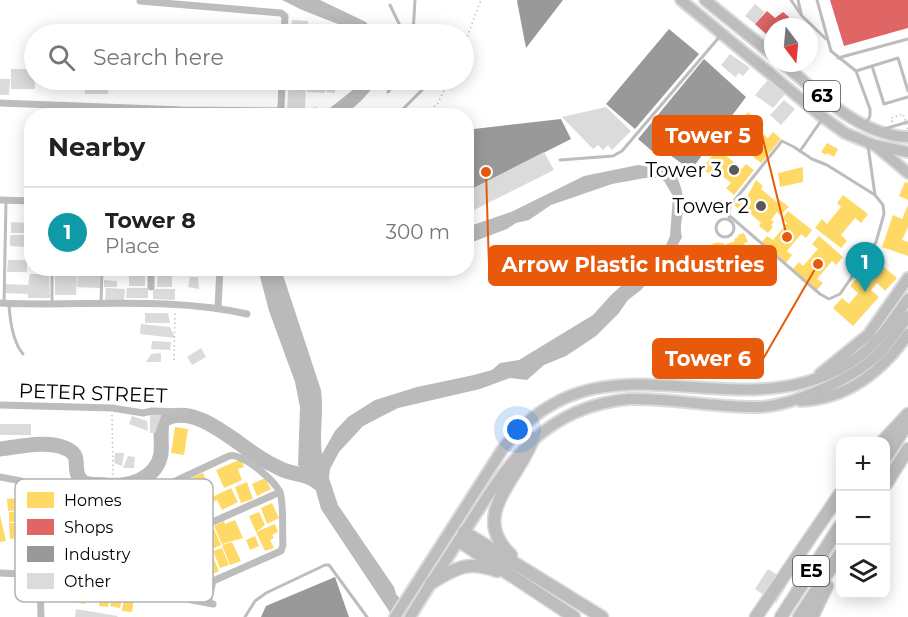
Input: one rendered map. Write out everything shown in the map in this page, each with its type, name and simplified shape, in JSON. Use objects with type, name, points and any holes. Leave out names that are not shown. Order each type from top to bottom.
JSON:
[{"type":"highway","points":[[886,437],[908,414]]},
{"type":"highway","points":[[890,450],[908,423]]},
{"type":"highway","points":[[527,570],[496,538],[494,521],[501,496],[534,438]]},
{"type":"highway","points":[[890,476],[908,448]]},
{"type":"highway","points":[[756,617],[836,500]]},
{"type":"highway","name":"E5","points":[[781,617],[836,532]]},
{"type":"highway","points":[[461,536],[527,570],[602,617]]},
{"type":"highway","points":[[461,536],[509,575],[574,617]]},
{"type":"highway","name":"E5","points":[[799,617],[836,561]]},
{"type":"highway","points":[[812,617],[836,564]]},
{"type":"highway","points":[[431,583],[454,569],[467,565],[490,568],[509,575]]},
{"type":"main road","name":"63","points":[[681,0],[845,133],[871,144],[908,152]]},
{"type":"main road","points":[[705,0],[764,49]]},
{"type":"main road","points":[[720,32],[728,19]]},
{"type":"main road","name":"63","points":[[793,72],[828,101],[865,126],[908,137]]},
{"type":"main road","points":[[871,144],[908,173]]},
{"type":"main road","points":[[812,381],[868,335],[908,278]]},
{"type":"main road","points":[[791,401],[842,379],[876,341],[908,299]]},
{"type":"main road","points":[[395,617],[509,441],[524,425],[555,404],[583,392],[613,385],[778,390],[812,381],[876,356],[908,316]]},
{"type":"main road","points":[[412,613],[506,468],[534,438],[575,413],[620,400],[651,399],[759,407],[838,394],[852,387],[886,362],[908,334]]},
{"type":"street","points":[[140,1],[281,13],[285,16],[285,24]]},
{"type":"street","points":[[281,108],[282,90]]},
{"type":"street","points":[[0,103],[113,108]]},
{"type":"street","points":[[3,200],[24,201]]},
{"type":"street","points":[[151,276],[151,287]]},
{"type":"street","points":[[218,308],[220,276]]},
{"type":"street","points":[[4,303],[176,304],[218,308],[248,314]]},
{"type":"street","name":"PETER STREET","points":[[0,405],[112,408],[143,413],[185,412]]},
{"type":"street","points":[[180,479],[229,456],[240,456],[267,477],[280,492],[283,544],[281,551],[213,581]]},
{"type":"street","points":[[0,477],[15,480]]},
{"type":"street","points":[[213,522],[280,492]]},
{"type":"street","points":[[0,573],[15,574]]},
{"type":"street","points":[[40,602],[41,617]]},
{"type":"lane","points":[[413,24],[415,0]]},
{"type":"lane","points":[[791,0],[802,16],[827,40]]},
{"type":"lane","points":[[798,0],[802,16]]},
{"type":"lane","points":[[817,0],[831,51],[856,71],[870,109],[870,116],[865,126]]},
{"type":"lane","points":[[390,4],[399,24]]},
{"type":"lane","points":[[560,160],[613,156],[622,151],[720,32]]},
{"type":"lane","points":[[838,58],[908,39]]},
{"type":"lane","points":[[856,71],[898,58],[908,91]]},
{"type":"lane","points":[[872,66],[884,104],[908,98]]},
{"type":"lane","points":[[404,108],[422,90]]},
{"type":"lane","points":[[800,151],[823,117]]},
{"type":"lane","points":[[878,131],[906,121]]},
{"type":"lane","points":[[734,229],[730,219],[730,206],[782,141],[827,165],[874,195],[883,205],[884,214],[876,242],[840,294],[829,298],[820,294],[740,226],[730,219],[719,221],[716,231],[724,237],[740,226]]},
{"type":"lane","points":[[871,144],[874,195]]},
{"type":"lane","points":[[3,200],[4,303],[18,347],[23,354]]},
{"type":"lane","points":[[52,276],[52,305]]},
{"type":"lane","points":[[101,303],[102,276]]},
{"type":"lane","points":[[245,617],[255,601],[266,593],[325,565],[329,565],[367,617]]},
{"type":"path","points":[[472,24],[481,0]]},
{"type":"path","points":[[433,108],[438,103],[444,90]]},
{"type":"path","points":[[891,118],[903,114]]},
{"type":"path","points":[[906,121],[908,131]]},
{"type":"path","points":[[174,360],[176,304]]},
{"type":"path","points":[[112,408],[113,476]]},
{"type":"shaded area","points":[[282,0],[320,0],[368,24],[338,24]]},
{"type":"shaded area","points":[[353,90],[370,90],[352,108],[330,108]]},
{"type":"shaded area","points":[[638,165],[665,169],[676,175],[683,199],[682,237],[676,249],[641,290],[628,300],[618,314],[596,336],[566,356],[544,365],[527,380],[510,378],[480,389],[398,408],[363,426],[339,452],[330,469],[329,478],[338,505],[394,587],[396,594],[416,617],[393,617],[321,509],[314,484],[298,465],[300,407],[295,382],[269,311],[260,276],[283,276],[321,390],[322,454],[335,431],[348,417],[375,400],[417,387],[492,370],[500,363],[519,360],[593,315],[611,295],[659,255],[670,236],[673,196],[664,181],[658,178],[612,184],[551,205],[529,220],[516,223],[507,229],[474,241],[474,225],[511,212],[584,176]]},
{"type":"building: Homes","points":[[748,112],[756,119],[751,124],[768,138],[773,132],[781,139],[761,163],[753,157],[757,152],[740,138],[736,143],[728,137]]},
{"type":"building: Homes","points":[[827,143],[838,149],[834,157],[821,152]]},
{"type":"building: Homes","name":"Tower 3","points":[[722,144],[730,150],[725,155],[742,169],[746,164],[754,170],[734,195],[726,188],[731,183],[714,169],[709,174],[702,168]]},
{"type":"building: Homes","points":[[803,167],[803,182],[780,187],[778,173]]},
{"type":"building: Homes","name":"Tower 2","points":[[756,180],[763,186],[761,189],[778,203],[780,200],[789,207],[780,215],[777,212],[771,220],[774,222],[771,225],[773,227],[768,233],[759,226],[761,223],[745,209],[742,212],[734,205],[739,199],[741,201],[744,197],[746,199]]},
{"type":"building: Homes","points":[[905,182],[908,183],[908,200],[899,196]]},
{"type":"building: Homes","points":[[843,195],[868,214],[861,223],[855,218],[841,235],[847,241],[841,248],[815,228],[822,219],[827,224],[841,207],[837,203]]},
{"type":"building: Homes","points":[[908,205],[908,227],[902,240],[908,242],[908,256],[882,247],[893,215],[902,219]]},
{"type":"building: Homes","points":[[788,211],[812,230],[806,238],[801,234],[787,251],[792,255],[786,263],[761,243],[767,236],[773,240],[787,223],[782,219]]},
{"type":"building: Homes","points":[[744,233],[748,242],[744,243],[751,263],[755,262],[759,273],[746,276],[745,273],[736,276],[737,279],[733,280],[734,282],[727,284],[723,274],[727,273],[720,252],[716,253],[712,244],[723,242],[724,245],[735,241],[738,235]]},
{"type":"building: Homes","points":[[819,236],[843,257],[836,265],[832,261],[817,279],[823,283],[816,291],[792,270],[799,262],[803,266],[818,249],[812,244]]},
{"type":"building: Homes","points":[[874,259],[897,278],[885,291],[877,283],[871,290],[879,297],[853,326],[833,308],[842,298],[849,304],[858,293],[850,286]]},
{"type":"building: Homes","points":[[175,427],[188,429],[184,455],[171,453]]},
{"type":"building: Homes","points":[[241,459],[244,467],[238,469],[242,480],[224,488],[216,470]]},
{"type":"building: Homes","points":[[203,473],[206,479],[190,479]]},
{"type":"building: Homes","points":[[265,478],[271,489],[257,496],[252,484]]},
{"type":"building: Homes","points":[[247,482],[253,499],[241,503],[235,487]]},
{"type":"building: Homes","points":[[231,488],[238,502],[222,510],[217,500],[213,502],[213,497]]},
{"type":"building: Homes","points":[[15,498],[15,511],[8,511],[7,499]]},
{"type":"building: Homes","points":[[272,503],[279,518],[267,524],[261,508]]},
{"type":"building: Homes","points":[[9,512],[15,512],[15,522],[9,522]]},
{"type":"building: Homes","points":[[259,512],[265,525],[256,532],[249,516]]},
{"type":"building: Homes","points":[[0,515],[6,541],[0,542]]},
{"type":"building: Homes","points":[[235,520],[243,538],[222,544],[214,526],[224,521],[225,524]]},
{"type":"building: Homes","points":[[9,523],[15,523],[15,539],[10,539]]},
{"type":"building: Homes","points":[[275,524],[278,532],[272,535],[274,538],[270,540],[274,548],[265,551],[256,532]]},
{"type":"building: Homes","points":[[213,529],[221,545],[213,549]]},
{"type":"building: Homes","points":[[255,536],[259,546],[250,550],[246,540]]},
{"type":"building: Homes","points":[[232,542],[241,561],[230,565],[222,545]]},
{"type":"building: Homes","points":[[222,548],[229,565],[220,568],[213,551]]},
{"type":"building: Homes","points":[[213,557],[219,571],[213,574]]},
{"type":"building: Homes","points":[[100,602],[109,602],[108,607],[99,606]]},
{"type":"building: Homes","points":[[111,602],[121,602],[120,608],[110,606]]},
{"type":"building: Homes","points":[[123,602],[134,602],[132,612],[122,611]]},
{"type":"building: Shops","points":[[830,0],[908,0],[908,28],[844,46]]},
{"type":"building: Shops","points":[[767,11],[775,18],[764,18],[764,32],[755,24]]},
{"type":"building: Shops","points":[[783,12],[788,18],[775,18]]},
{"type":"building: Industry","points":[[563,0],[526,48],[517,1]]},
{"type":"building: Industry","points":[[669,29],[699,54],[635,129],[606,104]]},
{"type":"building: Industry","points":[[704,59],[746,97],[691,170],[667,153],[652,151],[638,139]]},
{"type":"building: Industry","points":[[561,119],[571,139],[474,188],[474,129]]},
{"type":"building: Industry","points":[[335,577],[349,617],[261,617],[266,606]]},
{"type":"building: Other","points":[[755,4],[765,12],[755,24],[745,16]]},
{"type":"building: Other","points":[[292,20],[308,21],[308,24],[292,24]]},
{"type":"building: Other","points":[[730,54],[750,68],[743,76],[739,73],[735,77],[721,65]]},
{"type":"building: Other","points":[[11,69],[24,69],[24,89],[11,89]]},
{"type":"building: Other","points":[[0,79],[10,79],[9,95],[0,95]]},
{"type":"building: Other","points":[[768,80],[785,94],[773,108],[755,95]]},
{"type":"building: Other","points":[[85,90],[108,90],[108,94],[85,94]]},
{"type":"building: Other","points":[[288,90],[306,90],[305,108],[287,108]]},
{"type":"building: Other","points":[[307,90],[325,90],[325,93],[307,92]]},
{"type":"building: Other","points":[[784,100],[795,109],[781,125],[770,115]]},
{"type":"building: Other","points":[[606,107],[631,131],[612,150],[608,145],[603,150],[598,145],[593,149],[562,117]]},
{"type":"building: Other","points":[[544,152],[554,170],[474,210],[474,188]]},
{"type":"building: Other","points":[[11,222],[24,223],[24,233],[11,233]]},
{"type":"building: Other","points":[[10,235],[24,235],[24,247],[10,246]]},
{"type":"building: Other","points":[[8,260],[24,260],[24,272],[7,272]]},
{"type":"building: Other","points":[[30,276],[49,276],[50,298],[28,298],[28,294],[5,293],[5,284],[28,285]]},
{"type":"building: Other","points":[[55,276],[77,276],[76,295],[55,295]]},
{"type":"building: Other","points":[[78,276],[100,276],[100,288],[77,287]]},
{"type":"building: Other","points":[[129,276],[145,276],[145,286],[129,286]]},
{"type":"building: Other","points":[[158,276],[172,276],[172,287],[157,287]]},
{"type":"building: Other","points":[[190,277],[198,277],[199,289],[188,287]]},
{"type":"building: Other","points":[[104,280],[117,281],[117,287],[104,287]]},
{"type":"building: Other","points":[[106,288],[125,289],[124,300],[105,300]]},
{"type":"building: Other","points":[[127,288],[148,288],[148,298],[126,298]]},
{"type":"building: Other","points":[[153,289],[175,289],[175,300],[153,299]]},
{"type":"building: Other","points":[[145,313],[168,313],[170,323],[145,323]]},
{"type":"building: Other","points":[[141,324],[170,327],[175,338],[140,334]]},
{"type":"building: Other","points":[[152,341],[171,342],[170,350],[151,349]]},
{"type":"building: Other","points":[[201,348],[206,357],[192,365],[187,357]]},
{"type":"building: Other","points":[[161,353],[161,362],[146,362],[151,354]]},
{"type":"building: Other","points":[[150,414],[162,414],[155,433],[150,433]]},
{"type":"building: Other","points":[[132,416],[147,421],[148,431],[129,424]]},
{"type":"building: Other","points":[[0,424],[31,424],[31,435],[0,435]]},
{"type":"building: Other","points":[[115,453],[124,453],[122,466],[114,463]]},
{"type":"building: Other","points":[[128,456],[135,457],[134,468],[123,468]]},
{"type":"building: Other","points":[[768,569],[789,582],[776,603],[755,589]]},
{"type":"building: Other","points":[[76,609],[118,616],[75,617]]},
{"type":"waterway","points":[[142,479],[158,463],[161,454],[162,421],[175,416],[188,416],[203,420],[217,428],[269,463],[320,484]]},
{"type":"waterway","points":[[0,449],[50,444],[65,448],[71,451],[76,458],[80,479]]},
{"type":"place","name":"Tower 3","points":[[734,170]]},
{"type":"place","name":"Arrow Plastic Industries","points":[[486,172]]},
{"type":"place","name":"Tower 2","points":[[761,206]]},
{"type":"place","name":"Tower 5","points":[[787,237]]},
{"type":"place","name":"Tower 6","points":[[818,264]]},
{"type":"place","name":"Tower 8","points":[[865,292]]}]
